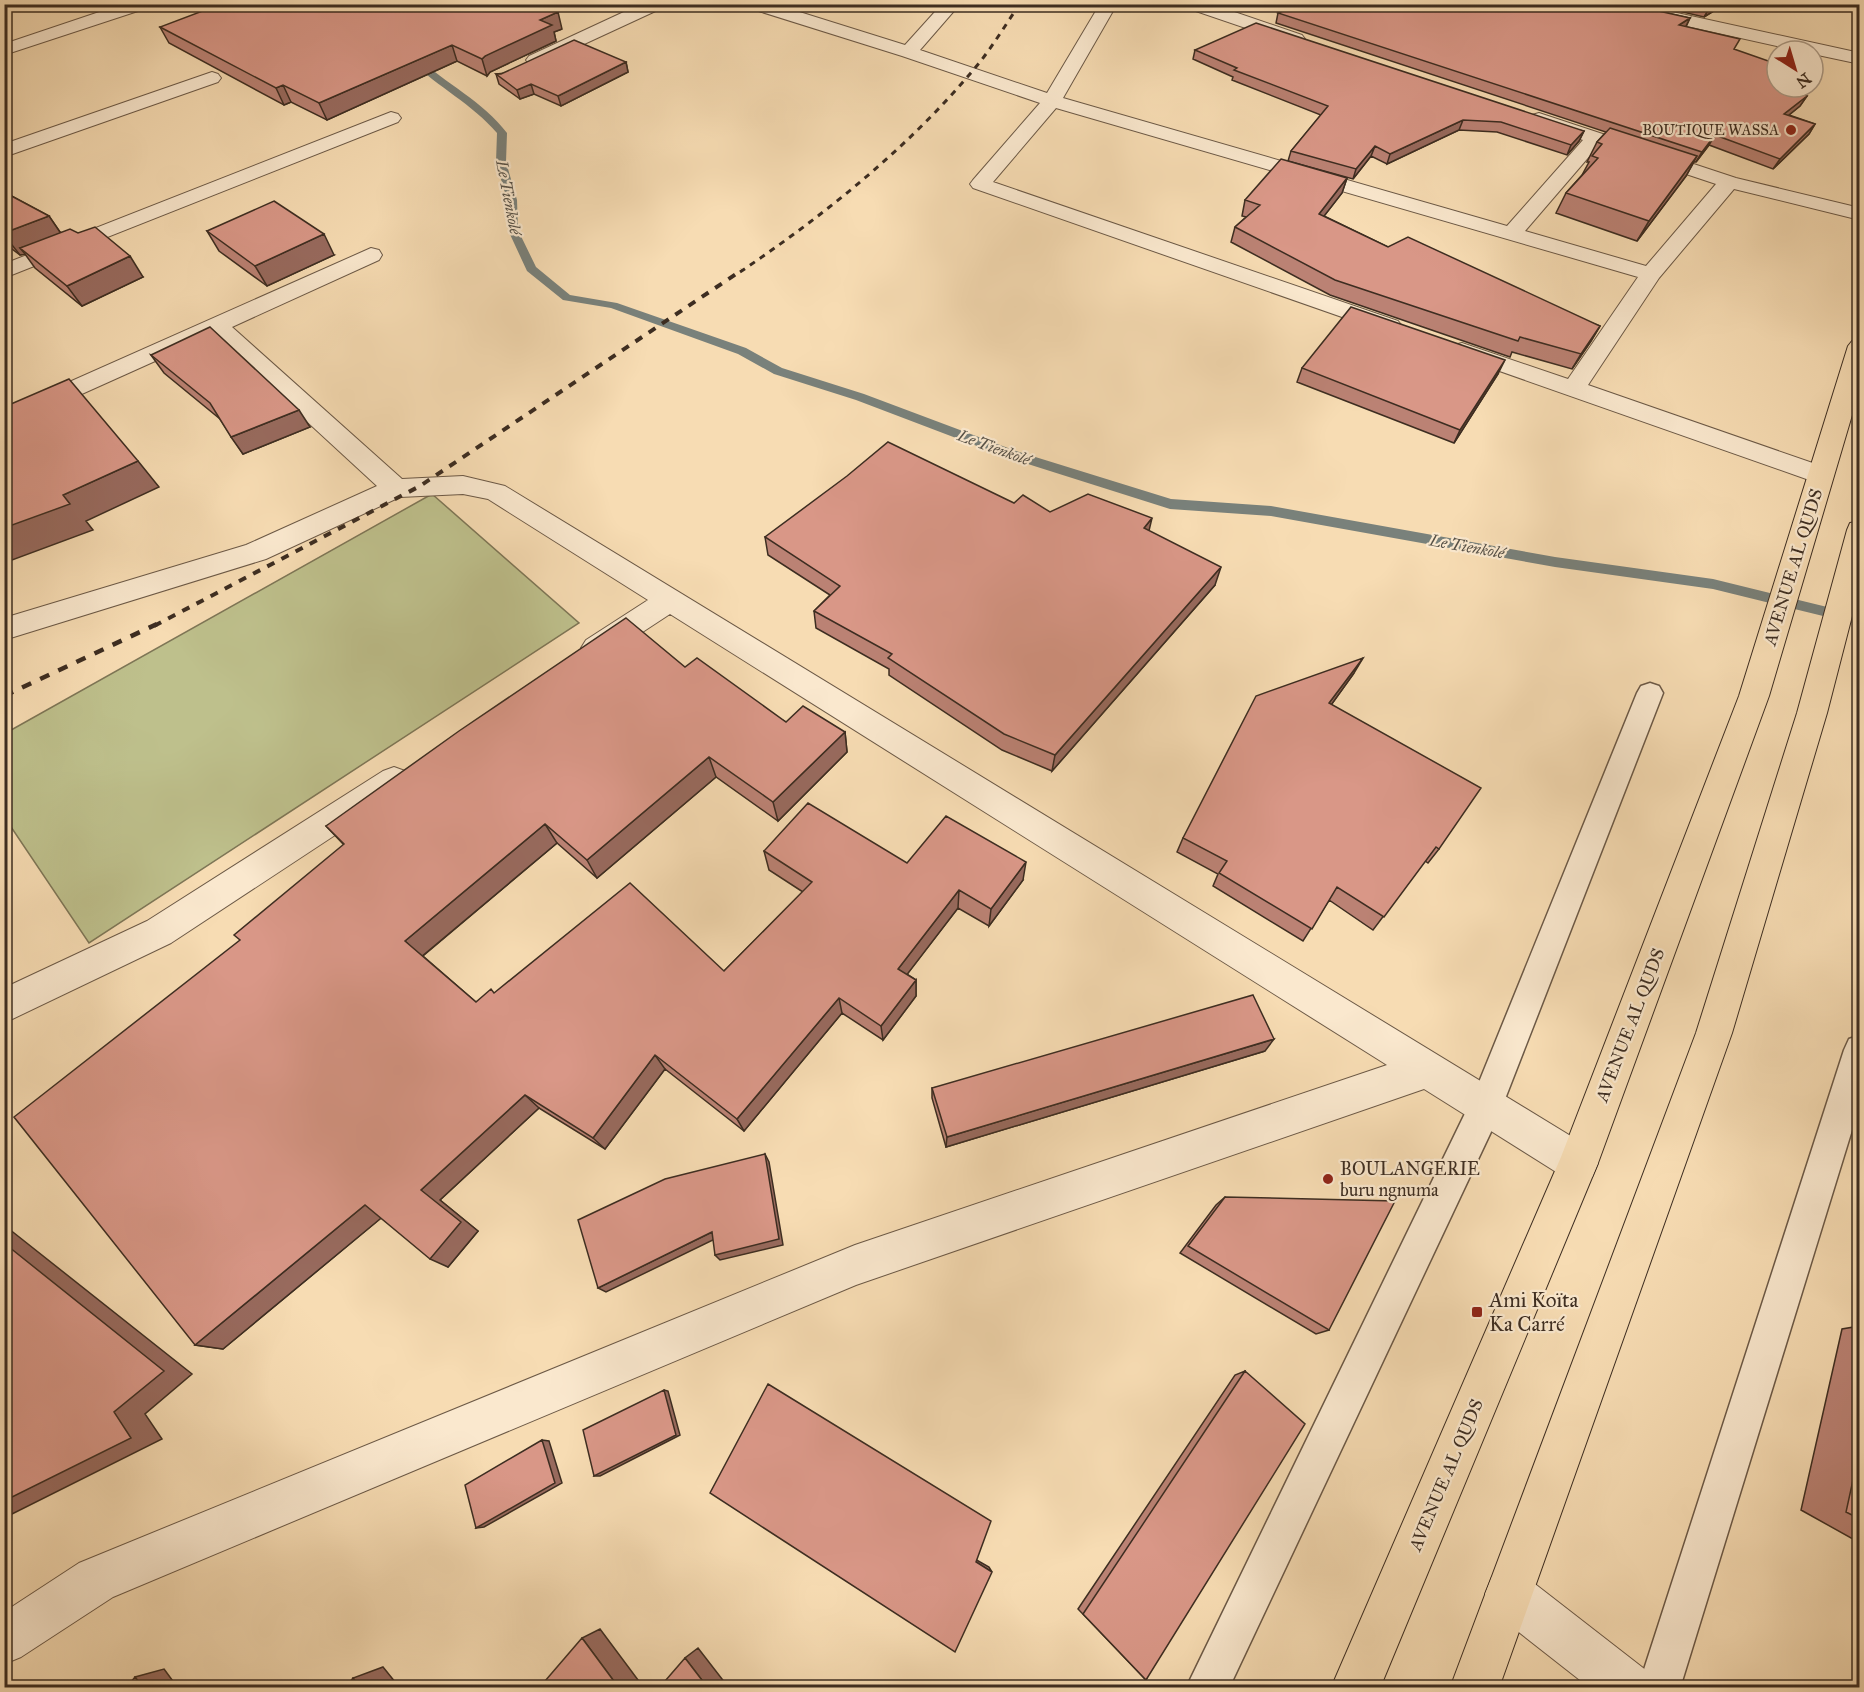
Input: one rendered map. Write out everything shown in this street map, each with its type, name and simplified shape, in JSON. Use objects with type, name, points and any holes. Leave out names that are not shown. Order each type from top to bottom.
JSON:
[{"type":"main road","name":"AVENUE AL QUDS","points":[[1355,1688],[1578,1163],[1754,696],[1860,346]]},
{"type":"main road","points":[[1474,1688],[1714,1033],[1812,713],[1859,534]]},
{"type":"street","points":[[4,50],[141,4]]},
{"type":"street","points":[[518,68],[656,4]]},
{"type":"street","points":[[755,4],[908,52],[1052,101],[1651,274]]},
{"type":"street","points":[[908,52],[952,4]]},
{"type":"street","points":[[1109,4],[1052,101],[980,183],[1406,331]]},
{"type":"street","points":[[1193,4],[1316,45]]},
{"type":"street","points":[[1610,4],[1860,59]]},
{"type":"street","points":[[4,151],[212,78]]},
{"type":"street","points":[[1516,112],[1729,182],[1860,214]]},
{"type":"street","points":[[4,272],[391,118]]},
{"type":"street","points":[[1511,234],[1595,138]]},
{"type":"street","points":[[1574,389],[1651,274],[1729,182]]},
{"type":"street","points":[[4,421],[371,255]]},
{"type":"street","points":[[216,325],[396,488]]},
{"type":"street","points":[[1439,343],[1821,475]]},
{"type":"street","points":[[4,629],[256,552],[396,488],[463,485],[496,492],[1578,1163]]},
{"type":"street","points":[[569,666],[670,600]]},
{"type":"street","points":[[4,1006],[159,932],[419,763]]},
{"type":"street","points":[[4,1640],[96,1580],[855,1265],[1426,1070]]},
{"type":"street","points":[[1509,1594],[1630,1688]]},
{"type":"lane","points":[[1207,1688],[1486,1106],[1650,693]]},
{"type":"lane","points":[[1659,1688],[1860,1050]]},
{"type":"green space","points":[[432,494],[579,623],[89,943],[5,818],[4,734]]},
{"type":"building","points":[[221,4],[544,4],[558,12],[540,20],[552,25],[482,59],[452,45],[319,103],[283,85],[276,88],[160,27]]},
{"type":"building","points":[[1291,4],[1627,4],[1690,18],[1679,25],[1740,39],[1734,49],[1765,60],[1765,99],[1803,99],[1784,114],[1815,124],[1780,159],[1715,135],[1702,152],[1278,13],[1294,6]]},
{"type":"building","points":[[1698,4],[1714,4],[1710,7]]},
{"type":"building","points":[[1256,23],[1584,131],[1571,145],[1501,122],[1463,120],[1390,154],[1375,146],[1356,169],[1291,151],[1328,106],[1234,70],[1237,68],[1195,50]]},
{"type":"building","points":[[574,40],[626,62],[558,96],[531,84],[517,90],[496,74],[501,74]]},
{"type":"building","points":[[1610,128],[1697,156],[1649,221],[1566,193],[1598,158],[1592,156],[1602,144],[1597,142]]},
{"type":"building","points":[[1281,159],[1347,178],[1319,214],[1388,247],[1408,237],[1600,326],[1581,354],[1520,337],[1518,341],[1335,280],[1235,227],[1260,205],[1245,200]]},
{"type":"building","points":[[4,192],[49,216],[4,233]]},
{"type":"building","points":[[274,201],[324,234],[255,266],[207,231]]},
{"type":"building","points":[[95,227],[130,256],[67,286],[20,248],[70,229],[78,233]]},
{"type":"building","points":[[1351,307],[1505,360],[1460,430],[1302,368]]},
{"type":"building","points":[[210,327],[299,410],[231,437],[210,403],[151,355]]},
{"type":"building","points":[[69,379],[138,461],[63,495],[70,504],[4,528],[4,407]]},
{"type":"building","points":[[888,442],[1014,503],[1023,495],[1050,512],[1088,494],[1152,518],[1144,528],[1221,567],[1055,755],[1004,734],[888,658],[892,654],[814,611],[840,586],[765,537],[847,476]]},
{"type":"building","points":[[626,618],[685,667],[697,658],[786,722],[803,706],[845,732],[773,802],[709,757],[587,860],[545,824],[405,941],[476,1002],[491,989],[494,993],[630,883],[724,971],[812,882],[764,851],[808,803],[907,863],[946,816],[1026,862],[991,909],[959,890],[898,969],[916,980],[881,1026],[839,998],[737,1119],[655,1055],[593,1138],[525,1095],[421,1190],[461,1222],[430,1259],[365,1205],[195,1345],[14,1117],[240,940],[234,935],[344,844],[326,826],[459,731]]},
{"type":"building","points":[[1363,658],[1329,703],[1481,788],[1439,849],[1436,847],[1384,917],[1337,887],[1312,929],[1219,873],[1227,861],[1183,838],[1256,696]]},
{"type":"building","points":[[1253,995],[1274,1039],[947,1137],[932,1088]]},
{"type":"building","points":[[765,1154],[779,1239],[715,1255],[712,1232],[598,1288],[578,1220],[665,1179]]},
{"type":"building","points":[[1225,1197],[1395,1201],[1329,1330],[1188,1246]]},
{"type":"building","points":[[4,1243],[164,1371],[114,1412],[131,1438],[4,1501]]},
{"type":"building","points":[[1245,1371],[1305,1424],[1146,1680],[1083,1614]]},
{"type":"building","points":[[768,1384],[991,1521],[976,1562],[992,1572],[955,1652],[710,1493]]},
{"type":"building","points":[[664,1390],[676,1435],[594,1476],[583,1430]]},
{"type":"building","points":[[542,1440],[555,1483],[476,1528],[465,1485]]},
{"type":"building","points":[[1860,1448],[1860,1519],[1846,1512]]},
{"type":"building","points":[[582,1638],[619,1688],[539,1688]]},
{"type":"building","points":[[685,1658],[708,1688],[659,1688]]},
{"type":"building","points":[[135,1677],[143,1688],[126,1688]]},
{"type":"building","points":[[353,1678],[360,1688],[345,1688]]},
{"type":"waterway","name":"Le Tienkolé","points":[[414,59],[434,78],[484,112],[502,133],[501,162],[512,200],[513,230],[531,269],[567,298],[613,305],[742,351],[778,371],[860,397],[1011,454],[1170,504],[1271,511],[1555,562],[1713,584],[1860,620]]},
{"type":"railway","points":[[740,272],[835,203],[923,125],[981,60],[1020,4]]},
{"type":"railway","points":[[154,626],[420,486],[742,270]]},
{"type":"railway","points":[[4,696],[157,624]]},
{"type":"place","name":"BOUTIQUE WASSA","points":[[1791,130]]},
{"type":"place","name":"BOULANGERIE buru ngnuma","points":[[1328,1179]]},
{"type":"place","name":"Ami Koïta Ka Carré","points":[[1477,1312]]}]
